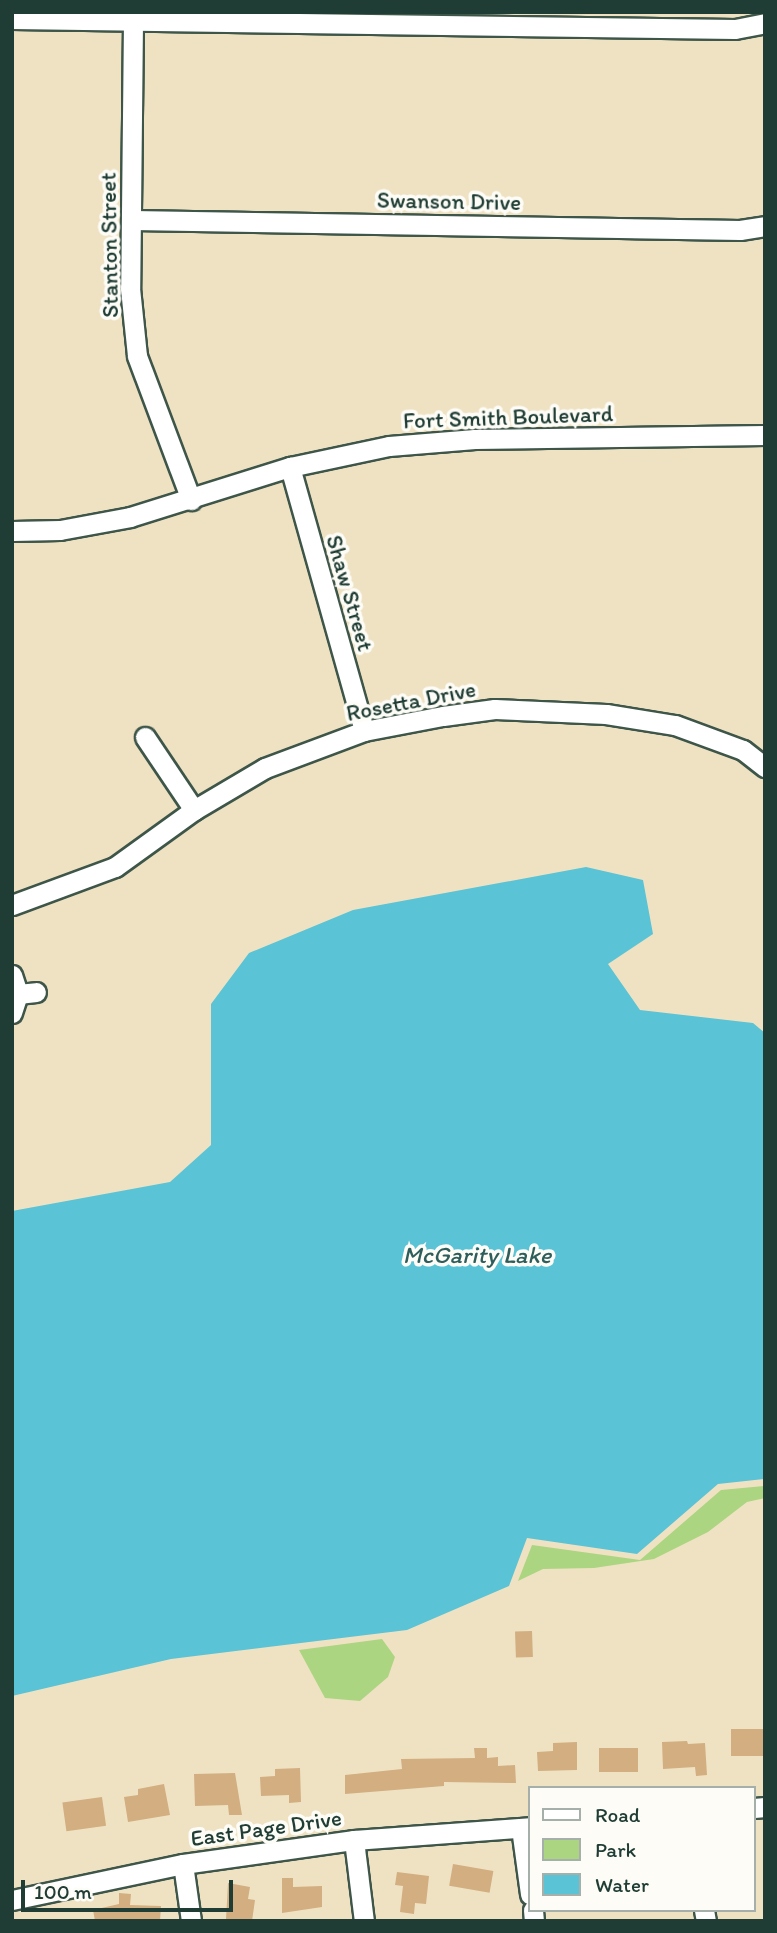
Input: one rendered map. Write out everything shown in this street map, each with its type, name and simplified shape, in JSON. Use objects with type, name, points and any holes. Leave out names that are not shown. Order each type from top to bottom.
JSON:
[{"type":"street","points":[[12,19],[508,19],[735,29],[765,23]]},
{"type":"street","name":"Stanton Street","points":[[133,21],[130,288],[137,356],[191,500]]},
{"type":"street","name":"Swanson Drive","points":[[132,220],[740,230],[765,226]]},
{"type":"street","name":"Fort Smith Boulevard","points":[[12,531],[60,530],[191,500],[290,467],[389,446],[475,439],[765,435]]},
{"type":"street","name":"Shaw Street","points":[[290,467],[364,731]]},
{"type":"street","name":"Rosetta Drive","points":[[12,905],[115,867],[194,810],[265,768],[364,731],[495,709],[606,713],[674,724],[743,750],[765,767]]},
{"type":"street","points":[[145,737],[194,810]]},
{"type":"street","points":[[526,1828],[528,1861]]},
{"type":"street","name":"East Page Drive","points":[[12,1900],[183,1864],[354,1840],[526,1828]]},
{"type":"street","points":[[354,1840],[364,1921]]},
{"type":"street","points":[[183,1864],[191,1921]]},
{"type":"green space","points":[[765,1486],[765,1498],[747,1502],[708,1532],[654,1559],[594,1568],[543,1569],[518,1581],[532,1545],[640,1560],[721,1490]]},
{"type":"green space","points":[[382,1639],[395,1657],[388,1677],[360,1701],[325,1698],[299,1650]]},
{"type":"water","name":"McGarity Lake","points":[[586,867],[643,880],[653,934],[608,964],[640,1010],[753,1023],[765,1033],[765,1479],[718,1484],[637,1554],[527,1538],[509,1586],[407,1630],[171,1659],[12,1696],[12,1211],[170,1182],[211,1145],[211,1004],[249,953],[353,910]]},
{"type":"building","points":[[532,1631],[533,1657],[516,1658],[515,1632]]},
{"type":"building","points":[[731,1729],[765,1729],[765,1756],[731,1756]]},
{"type":"building","points":[[687,1741],[688,1744],[705,1743],[707,1775],[696,1776],[695,1767],[663,1769],[662,1742]]},
{"type":"building","points":[[577,1742],[577,1770],[538,1771],[537,1752],[553,1751],[553,1743]]},
{"type":"building","points":[[474,1748],[487,1748],[487,1758],[498,1757],[498,1766],[515,1765],[516,1783],[444,1782],[444,1786],[345,1794],[345,1775],[402,1769],[401,1759],[475,1758]]},
{"type":"building","points":[[599,1748],[638,1748],[638,1772],[599,1772]]},
{"type":"building","points":[[300,1768],[301,1802],[289,1803],[289,1795],[261,1796],[260,1777],[275,1776],[275,1769]]},
{"type":"building","points":[[235,1773],[242,1815],[229,1815],[228,1805],[195,1806],[194,1774]]},
{"type":"building","points":[[164,1784],[170,1815],[128,1822],[124,1797],[138,1795],[138,1789]]},
{"type":"building","points":[[102,1797],[106,1826],[66,1831],[62,1803]]},
{"type":"building","points":[[453,1864],[493,1871],[490,1893],[449,1886]]},
{"type":"building","points":[[397,1872],[429,1876],[426,1904],[415,1903],[414,1914],[400,1912],[403,1886],[395,1885]]},
{"type":"building","points":[[282,1878],[293,1878],[293,1887],[322,1886],[322,1907],[282,1913]]},
{"type":"building","points":[[228,1883],[250,1887],[248,1899],[255,1900],[252,1921],[226,1919]]},
{"type":"building","points":[[119,1893],[131,1894],[130,1905],[161,1906],[160,1921],[95,1921],[93,1910],[119,1904]]}]
